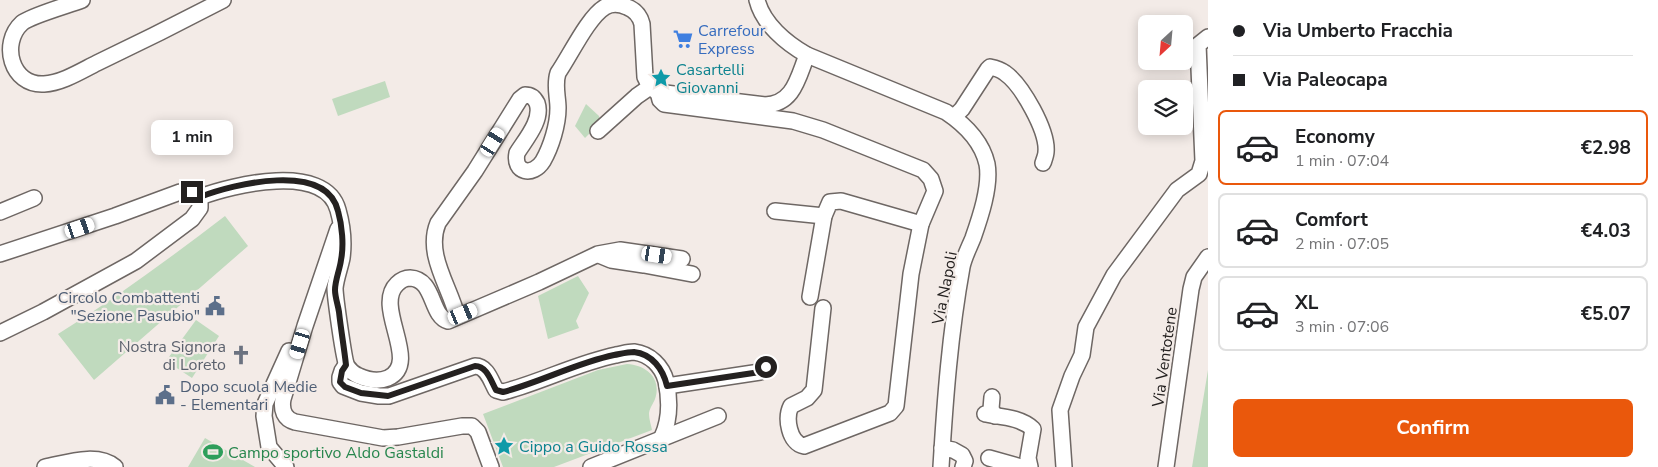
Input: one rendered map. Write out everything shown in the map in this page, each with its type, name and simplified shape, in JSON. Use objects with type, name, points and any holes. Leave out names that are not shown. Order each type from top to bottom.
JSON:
[{"type":"street","points":[[82,0],[30,18],[20,25],[13,38],[6,67],[34,84],[45,84],[63,79],[146,40],[223,0]]},
{"type":"street","name":"Via Napoli","points":[[756,0],[771,25],[794,48],[954,117],[976,140],[987,164],[982,212],[963,266],[946,389],[941,467]]},
{"type":"street","points":[[457,316],[436,255],[435,231],[438,223],[475,171],[520,99],[525,95],[530,95],[534,98],[538,112],[534,125],[517,154],[516,162],[527,172],[533,171],[540,166],[547,151],[558,116],[556,80],[558,73],[592,20],[606,6],[614,4],[623,5],[631,9],[639,17],[642,24],[645,77],[664,104],[801,123],[923,170],[931,179],[934,191],[921,224],[911,274],[896,406],[890,413],[804,446],[797,444],[788,417],[792,406],[809,396],[814,390],[823,308]]},
{"type":"street","points":[[1064,467],[1060,410],[1072,376],[1082,356],[1086,327],[1114,275],[1177,190],[1199,174],[1203,160],[1203,40]]},
{"type":"street","points":[[598,131],[637,96],[654,89],[765,105],[777,104],[793,90],[807,55]]},
{"type":"street","points":[[954,117],[990,67],[1004,72],[1021,91],[1034,110],[1047,151],[1043,163]]},
{"type":"street","points":[[0,254],[115,216],[180,192],[192,192],[200,197],[234,186],[274,181],[302,182],[318,188],[332,198],[338,209],[342,258],[335,289],[346,365],[354,374],[371,380],[389,378],[397,371],[400,353],[389,300],[392,290],[402,281],[410,278],[414,279],[427,288],[440,316],[444,319],[452,320],[457,316],[539,282],[598,254],[620,250],[682,259]]},
{"type":"street","points":[[0,333],[44,312],[136,261],[192,219],[200,208],[200,197]]},
{"type":"street","points":[[0,212],[34,198]]},
{"type":"street","points":[[810,297],[824,216],[828,204],[838,200],[921,224]]},
{"type":"street","points":[[775,211],[824,216]]},
{"type":"street","points":[[340,223],[283,399],[283,411],[286,417],[295,422],[383,438],[472,426],[478,432],[491,467]]},
{"type":"street","points":[[286,467],[269,447],[264,422],[265,404],[286,359],[322,256],[333,242]]},
{"type":"street","points":[[598,254],[611,260],[692,274]]},
{"type":"street","name":"Via Ventotene","points":[[1166,467],[1191,289],[1194,277],[1208,257]]},
{"type":"street","points":[[346,365],[341,374],[341,384],[352,390],[370,395],[388,396],[475,366],[481,366],[496,390],[503,392],[596,359],[634,352],[654,361],[663,372],[667,386],[668,419],[662,437]]},
{"type":"street","points":[[667,386],[760,372],[766,367]]},
{"type":"street","points":[[992,397],[990,415],[1017,419],[1033,429],[1028,458],[1030,467]]},
{"type":"street","points":[[591,467],[718,416]]},
{"type":"street","points":[[942,448],[953,450],[962,455],[965,461],[964,467]]},
{"type":"street","points":[[989,458],[1021,467]]},
{"type":"street","points":[[45,467],[99,459],[115,467]]},
{"type":"green space","points":[[385,81],[390,97],[338,116],[332,99]]},
{"type":"green space","points":[[586,104],[599,116],[600,121],[585,138],[575,126]]},
{"type":"green space","points":[[225,216],[248,246],[94,380],[58,334],[143,277]]},
{"type":"green space","points":[[578,276],[589,293],[576,321],[579,328],[548,339],[538,296]]},
{"type":"green space","points":[[196,320],[219,336],[192,378],[166,361]]},
{"type":"green space","points":[[627,364],[641,367],[651,374],[654,379],[657,392],[649,414],[652,430],[554,467],[503,467],[483,414],[598,370]]},
{"type":"green space","points":[[1208,370],[1208,467],[1192,467]]},
{"type":"green space","name":"Campo sportivo Aldo Gastaldi","points":[[205,438],[255,467],[188,467]]},
{"type":"place","name":"Carrefour Express","points":[[683,39]]},
{"type":"place","name":"Casartelli Giovanni","points":[[661,78]]},
{"type":"place","name":"Circolo Combattenti \"Sezione Pasubio\"","points":[[215,306]]},
{"type":"place","name":"Nostra Signora di Loreto","points":[[241,355]]},
{"type":"place","name":"Dopo scuola Medie - Elementari","points":[[165,395]]},
{"type":"place","name":"Cippo a Guido Rossa","points":[[504,446]]},
{"type":"place","name":"Campo sportivo Aldo Gastaldi","points":[[213,452]]},
{"type":"route","points":[[192,192],[200,197],[234,186],[274,181],[298,181],[307,182],[324,191],[332,198],[338,209],[342,239],[342,258],[335,289],[346,365],[342,371],[340,382],[345,387],[361,393],[388,396],[475,366],[481,366],[496,390],[503,392],[596,359],[630,352],[649,357],[654,361],[663,372],[667,386],[683,382],[760,372],[766,367]]}]
